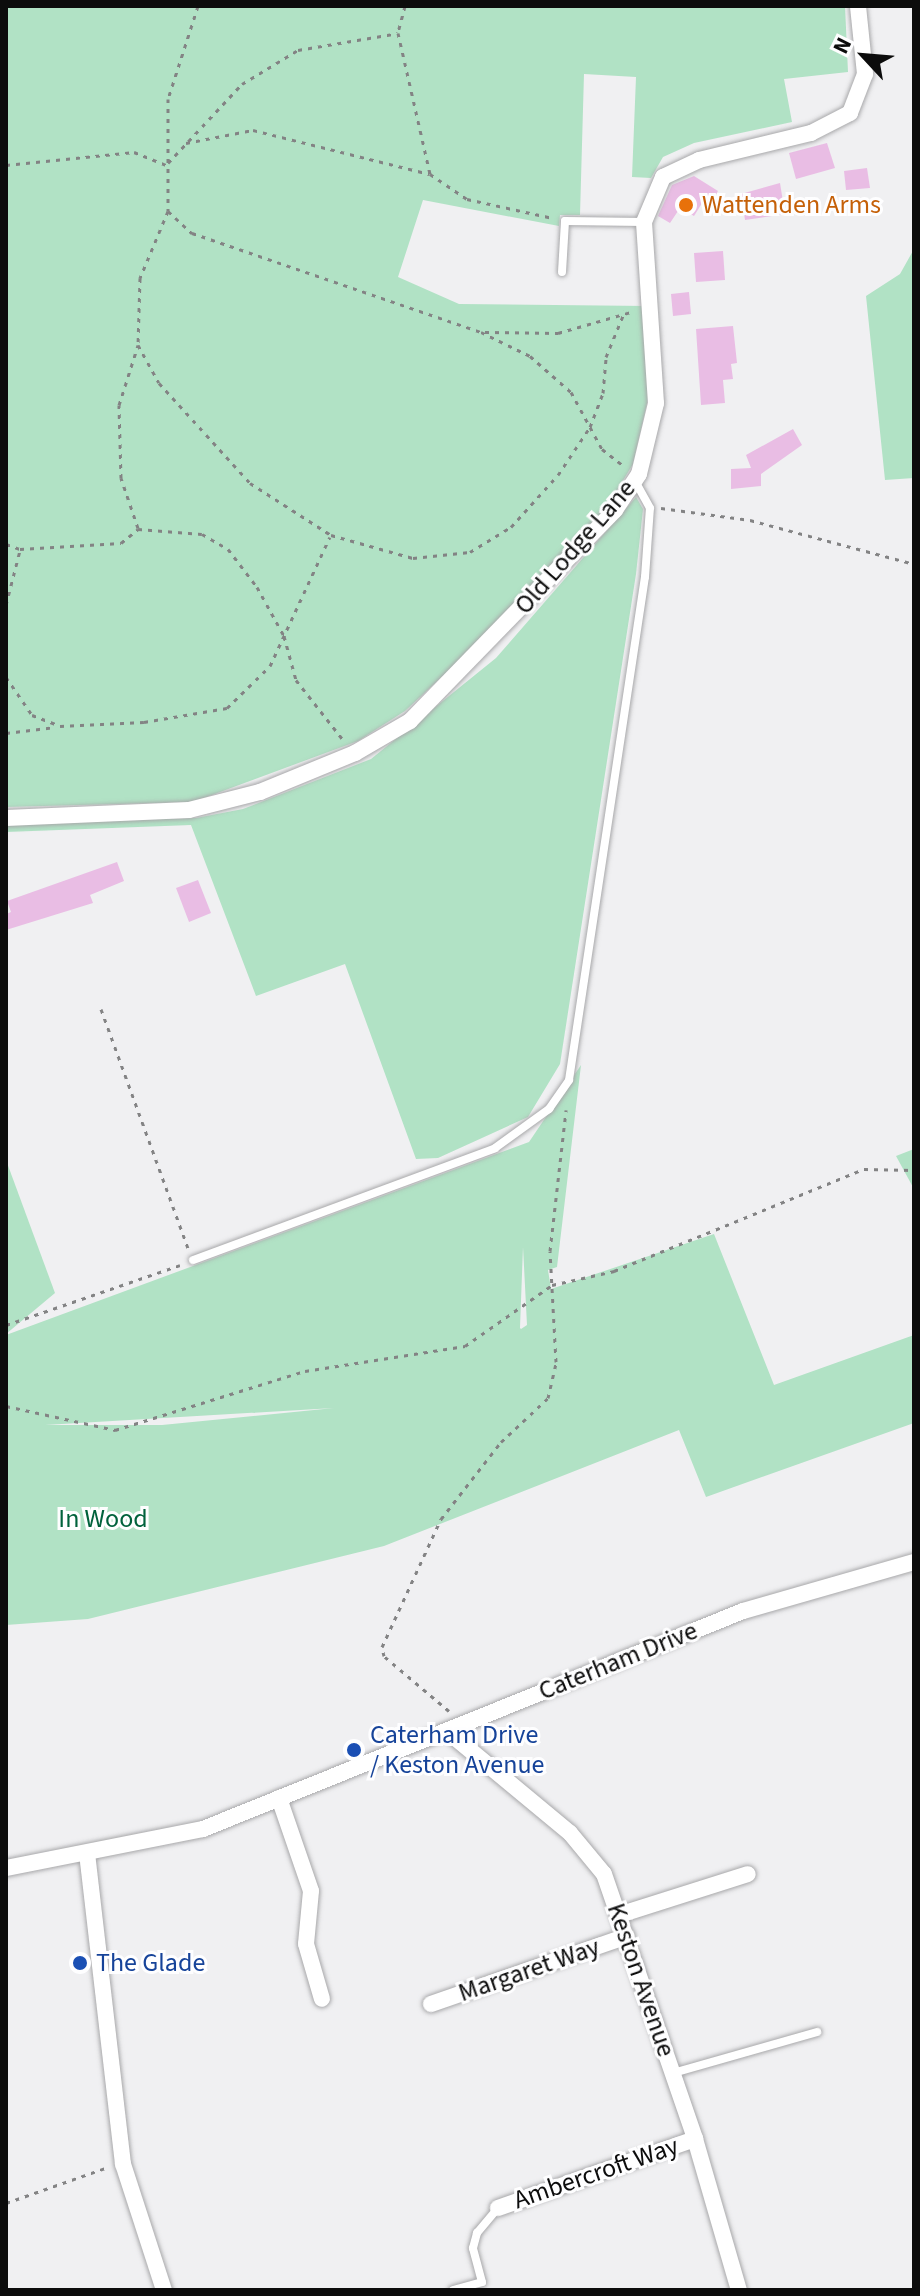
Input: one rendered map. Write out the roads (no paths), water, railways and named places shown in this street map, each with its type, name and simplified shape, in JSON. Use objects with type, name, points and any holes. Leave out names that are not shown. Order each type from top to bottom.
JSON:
[{"type":"street","name":"Old Lodge Lane","points":[[6,818],[189,810],[260,792],[355,753],[410,721],[589,538],[635,481],[656,403],[654,311],[644,222],[651,196],[673,169],[811,133],[850,113],[865,74],[858,6]]},
{"type":"street","name":"Caterham Drive","points":[[6,1868],[203,1829],[743,1611],[914,1562]]},
{"type":"street","name":"Keston Avenue","points":[[447,1731],[570,1833],[604,1874],[695,2139],[739,2290]]},
{"type":"street","points":[[279,1798],[311,1891],[306,1944],[322,1999]]},
{"type":"street","points":[[87,1853],[123,2164],[164,2290]]},
{"type":"street","points":[[619,1915],[748,1874]]},
{"type":"street","name":"Margaret Way","points":[[431,2004],[627,1936]]},
{"type":"street","name":"Ambercroft Way","points":[[498,2208],[695,2139]]},
{"type":"lane","points":[[562,272],[565,221],[644,222]]},
{"type":"lane","points":[[193,1260],[495,1148],[549,1109],[569,1080],[645,577],[650,508],[635,481]]},
{"type":"lane","points":[[673,2073],[817,2032]]},
{"type":"lane","points":[[453,2290],[482,2282],[473,2248],[477,2233],[498,2208]]},
{"type":"place","name":"Wattenden Arms","points":[[686,205]]},
{"type":"place","name":"Caterham Drive / Keston Avenue","points":[[354,1750]]},
{"type":"place","name":"The Glade","points":[[80,1963]]},
{"type":"park label","name":"In Wood","points":[[103,1519]]}]
